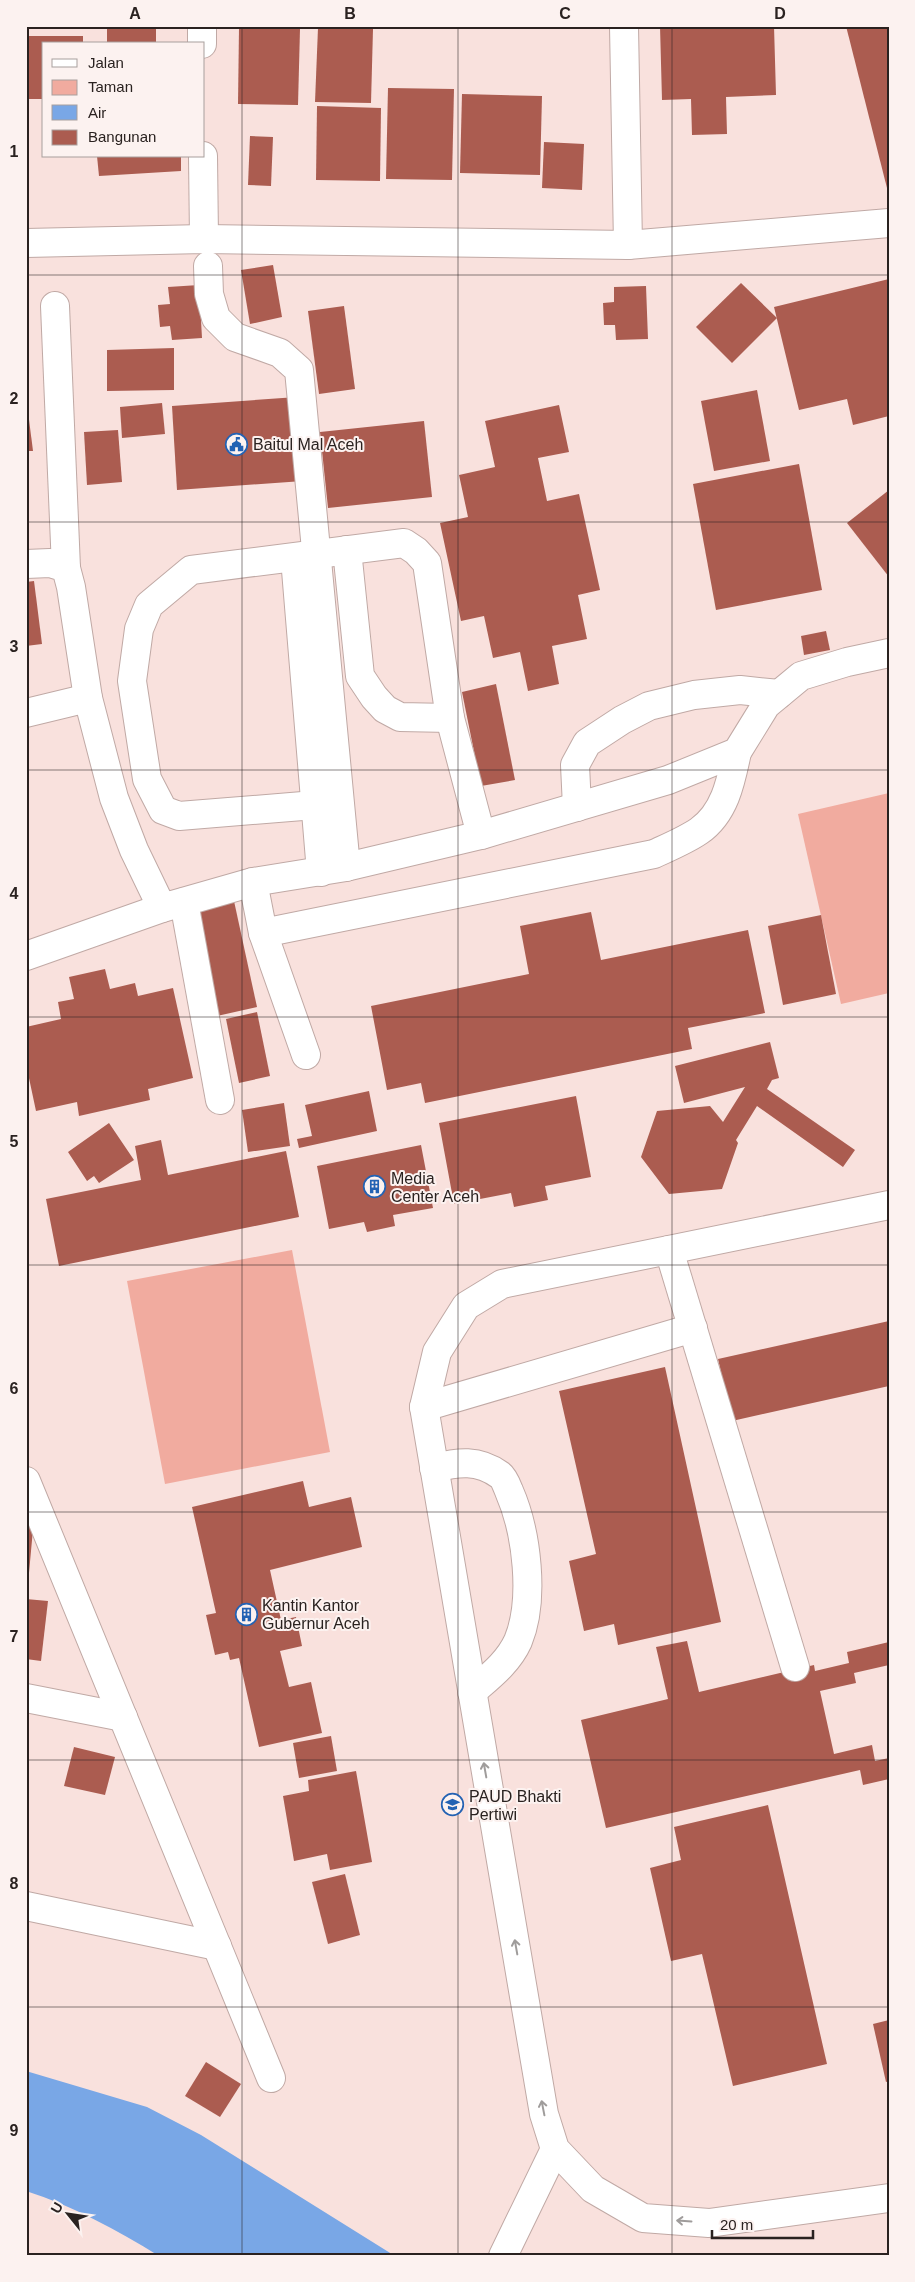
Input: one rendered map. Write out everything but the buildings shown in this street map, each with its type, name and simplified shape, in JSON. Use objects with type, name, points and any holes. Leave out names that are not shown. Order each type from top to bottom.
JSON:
[{"type":"street","points":[[202,26],[202,42]]},
{"type":"street","points":[[624,26],[628,245]]},
{"type":"street","points":[[203,158],[209,294],[216,318],[234,337],[280,353],[299,370],[315,805],[333,869]]},
{"type":"street","points":[[26,243],[206,253],[628,245],[889,223]]},
{"type":"street","points":[[55,306],[66,568],[71,587],[88,698],[114,798],[134,850],[173,905],[220,1100]]},
{"type":"street","points":[[315,805],[179,816],[163,810],[147,779],[132,682],[139,628],[149,605],[174,582],[191,570],[306,557],[404,543],[427,562],[450,718],[481,835]]},
{"type":"street","points":[[347,550],[360,676],[374,697],[385,709],[400,717],[450,718]]},
{"type":"street","points":[[306,557],[333,869]]},
{"type":"street","points":[[26,564],[50,563],[66,568]]},
{"type":"street","points":[[263,933],[654,854],[700,831],[722,806],[729,787],[736,752],[766,705],[801,676],[847,662],[889,654]]},
{"type":"street","points":[[578,807],[575,765],[587,743],[622,720],[649,706],[694,696],[740,690],[779,694]]},
{"type":"street","points":[[26,713],[88,698]]},
{"type":"street","points":[[26,956],[173,905],[253,882],[333,869],[481,835],[668,780],[736,752]]},
{"type":"street","points":[[253,882],[263,933],[306,1055]]},
{"type":"street","points":[[889,1205],[502,1284],[466,1306],[437,1352],[424,1408],[544,2114],[555,2149],[593,2189],[643,2218],[709,2223],[889,2198]]},
{"type":"street","points":[[669,1250],[795,1667]]},
{"type":"street","points":[[424,1408],[693,1328]]},
{"type":"street","points":[[434,1468],[462,1462],[483,1466],[502,1476],[515,1504],[527,1565],[526,1613],[518,1641],[506,1661],[472,1692]]},
{"type":"street","points":[[27,1483],[271,2078]]},
{"type":"street","points":[[26,1698],[123,1717]]},
{"type":"street","points":[[26,1906],[217,1946]]},
{"type":"street","points":[[503,2256],[555,2149]]},
{"type":"green space","points":[[889,793],[889,993],[841,1004],[798,814]]},
{"type":"green space","points":[[292,1250],[330,1452],[165,1484],[127,1281]]},
{"type":"water","points":[[26,2071],[147,2107],[201,2135],[395,2256],[159,2256],[94,2219],[26,2191]]},
{"type":"place","name":"Baitul Mal Aceh","points":[[237,444]]},
{"type":"place","name":"Media Center Aceh","points":[[375,1187]]},
{"type":"place","name":"Kantin Kantor Gubernur Aceh","points":[[246,1614]]},
{"type":"place","name":"PAUD Bhakti Pertiwi","points":[[453,1805]]}]
